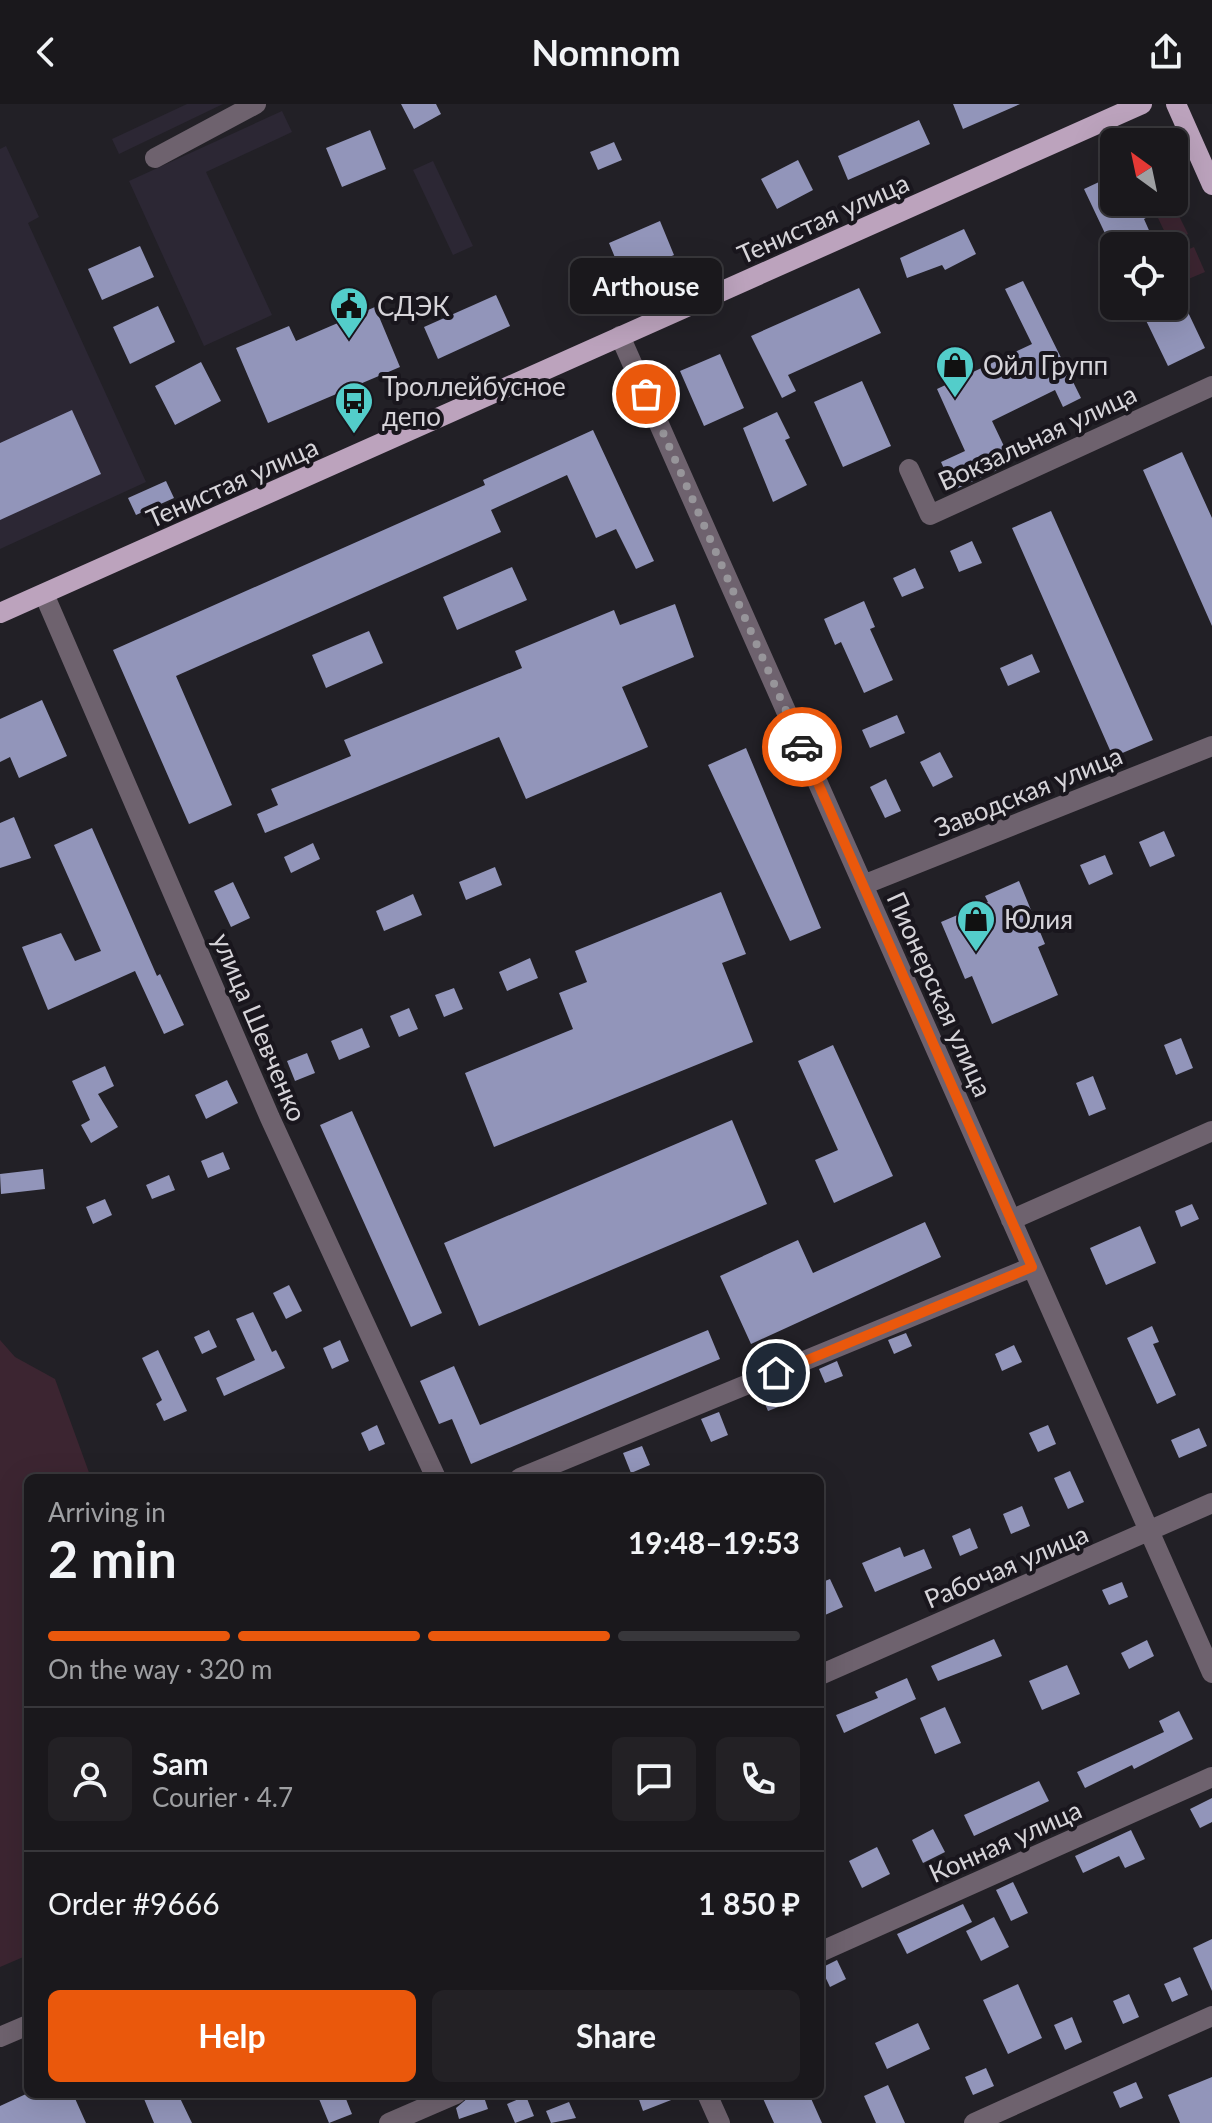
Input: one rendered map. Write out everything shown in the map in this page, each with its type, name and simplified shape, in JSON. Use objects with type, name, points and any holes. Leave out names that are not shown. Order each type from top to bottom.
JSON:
[{"type":"main road","name":"Тенистая улица","points":[[0,613],[1142,104]]},
{"type":"main road","points":[[1176,104],[1212,185]]},
{"type":"street","points":[[155,158],[256,104]]},
{"type":"street","name":"Пионерская улица","points":[[620,336],[1212,1673]]},
{"type":"street","name":"Вокзальная улица","points":[[909,469],[930,515],[1212,386]]},
{"type":"street","name":"улица Шевченко","points":[[44,594],[270,1118],[434,1474]]},
{"type":"street","name":"Заводская улица","points":[[863,885],[1212,746]]},
{"type":"street","points":[[1011,1220],[1212,1131]]},
{"type":"street","points":[[530,1474],[1032,1267]]},
{"type":"street","name":"Рабочая улица","points":[[824,1673],[1212,1503]]},
{"type":"street","name":"Конная улица","points":[[824,1950],[1212,1777]]},
{"type":"street","points":[[974,2123],[1212,2016]]},
{"type":"street","points":[[0,2037],[24,2027]]},
{"type":"street","points":[[389,2123],[447,2098]]},
{"type":"street","points":[[709,2098],[720,2123]]},
{"type":"shaded area","points":[[187,104],[223,104],[119,154],[112,139]]},
{"type":"shaded area","points":[[282,111],[292,132],[206,172],[272,315],[204,346],[129,181]]},
{"type":"shaded area","points":[[6,146],[39,217],[28,223],[146,482],[0,549],[0,149]]},
{"type":"shaded area","points":[[433,161],[473,246],[453,255],[413,170]]},
{"type":"shaded area","points":[[1179,216],[1187,232],[1165,232],[1158,218]]},
{"type":"shaded area","points":[[1194,247],[1205,272],[1188,279],[1188,250]]},
{"type":"shaded area","points":[[0,1340],[15,1357],[55,1379],[90,1474],[24,1474],[24,1957],[0,1967]]},
{"type":"building","points":[[401,104],[436,104],[441,114],[414,129]]},
{"type":"building","points":[[953,104],[1020,104],[963,129]]},
{"type":"building","points":[[919,120],[930,144],[848,180],[838,156]]},
{"type":"building","points":[[370,130],[386,169],[342,187],[326,148]]},
{"type":"building","points":[[614,142],[622,160],[598,170],[590,152]]},
{"type":"building","points":[[798,160],[813,190],[777,209],[761,179]]},
{"type":"building","points":[[1100,182],[1100,216],[1149,216],[1144,219],[1150,232],[1104,232],[1084,189]]},
{"type":"building","points":[[660,221],[674,255],[623,277],[609,243]]},
{"type":"building","points":[[964,229],[976,254],[945,270],[942,265],[907,278],[900,258]]},
{"type":"building","points":[[140,246],[154,277],[102,300],[88,269]]},
{"type":"building","points":[[1023,281],[1081,398],[1063,407],[1055,390],[992,421],[1012,463],[954,490],[941,462],[965,451],[937,389],[1032,344],[1005,289]]},
{"type":"building","points":[[859,288],[881,333],[788,375],[796,391],[782,398],[751,336]]},
{"type":"building","points":[[496,295],[510,326],[438,359],[424,327]]},
{"type":"building","points":[[158,306],[175,342],[130,364],[113,327]]},
{"type":"building","points":[[375,307],[400,367],[268,423],[236,348],[289,326],[296,341]]},
{"type":"building","points":[[1188,312],[1205,348],[1168,366],[1146,320],[1188,320]]},
{"type":"building","points":[[720,354],[744,408],[704,426],[680,371]]},
{"type":"building","points":[[201,362],[221,401],[175,425],[155,386]]},
{"type":"building","points":[[862,381],[891,446],[843,467],[814,402]]},
{"type":"building","points":[[72,410],[101,474],[0,520],[0,443]]},
{"type":"building","points":[[777,412],[790,438],[785,440],[807,485],[773,502],[743,428]]},
{"type":"building","points":[[593,430],[654,561],[636,569],[616,529],[596,538],[567,475],[491,510],[501,532],[176,676],[232,805],[189,824],[113,650],[485,485],[483,480]]},
{"type":"building","points":[[1182,452],[1212,518],[1212,626],[1143,470]]},
{"type":"building","points":[[166,481],[174,498],[136,515],[128,498]]},
{"type":"building","points":[[1051,511],[1153,740],[1113,757],[1012,528]]},
{"type":"building","points":[[972,541],[982,563],[959,572],[950,551]]},
{"type":"building","points":[[512,567],[527,600],[457,630],[443,597]]},
{"type":"building","points":[[915,568],[924,588],[902,597],[893,578]]},
{"type":"building","points":[[864,601],[875,627],[870,629],[893,680],[864,693],[841,642],[835,645],[824,619]]},
{"type":"building","points":[[675,604],[694,657],[622,687],[648,747],[526,799],[499,737],[265,833],[257,814],[278,805],[271,789],[351,756],[344,740],[522,668],[515,651],[614,610],[620,625]]},
{"type":"building","points":[[369,631],[383,663],[326,688],[312,655]]},
{"type":"building","points":[[1032,654],[1040,672],[1008,686],[1000,668]]},
{"type":"building","points":[[42,700],[67,756],[19,778],[10,757],[0,762],[0,719]]},
{"type":"building","points":[[897,715],[905,733],[870,748],[862,730]]},
{"type":"building","points":[[746,748],[821,928],[790,941],[708,765]]},
{"type":"building","points":[[940,752],[953,777],[933,787],[920,762]]},
{"type":"building","points":[[886,779],[901,811],[885,818],[870,787]]},
{"type":"building","points":[[14,817],[31,858],[0,868],[0,823]]},
{"type":"building","points":[[92,828],[157,976],[160,974],[184,1025],[164,1034],[135,971],[48,1010],[22,947],[61,933],[75,961],[101,951],[54,845]]},
{"type":"building","points":[[1164,831],[1175,856],[1150,867],[1139,842]]},
{"type":"building","points":[[313,843],[320,859],[291,873],[284,857]]},
{"type":"building","points":[[1105,855],[1113,874],[1089,885],[1080,865]]},
{"type":"building","points":[[495,867],[502,885],[466,900],[459,882]]},
{"type":"building","points":[[1019,881],[1045,944],[1038,947],[1058,995],[992,1024],[972,976],[965,979],[941,922],[988,902],[985,896]]},
{"type":"building","points":[[233,882],[250,918],[231,927],[214,891]]},
{"type":"building","points":[[721,892],[746,954],[722,963],[753,1042],[494,1147],[465,1073],[573,1029],[559,993],[587,982],[575,951]]},
{"type":"building","points":[[413,894],[422,915],[384,931],[376,911]]},
{"type":"building","points":[[530,958],[538,978],[507,991],[499,972]]},
{"type":"building","points":[[454,988],[463,1009],[444,1017],[435,995]]},
{"type":"building","points":[[409,1008],[418,1029],[399,1037],[390,1016]]},
{"type":"building","points":[[362,1028],[370,1047],[339,1060],[331,1041]]},
{"type":"building","points":[[1181,1038],[1193,1068],[1176,1075],[1164,1045]]},
{"type":"building","points":[[833,1045],[893,1176],[834,1203],[815,1160],[838,1150],[798,1061]]},
{"type":"building","points":[[307,1053],[315,1073],[295,1081],[287,1061]]},
{"type":"building","points":[[105,1066],[114,1086],[98,1094],[118,1127],[91,1143],[81,1125],[90,1120],[72,1081]]},
{"type":"building","points":[[1093,1076],[1106,1109],[1089,1116],[1076,1083]]},
{"type":"building","points":[[227,1080],[238,1103],[206,1119],[195,1095]]},
{"type":"building","points":[[352,1111],[442,1313],[411,1327],[320,1125]]},
{"type":"building","points":[[732,1120],[767,1204],[479,1326],[444,1243]]},
{"type":"building","points":[[223,1152],[230,1169],[208,1178],[201,1161]]},
{"type":"building","points":[[43,1169],[45,1189],[1,1194],[0,1174]]},
{"type":"building","points":[[169,1175],[175,1190],[152,1199],[146,1185]]},
{"type":"building","points":[[105,1199],[112,1215],[93,1224],[86,1207]]},
{"type":"building","points":[[1192,1204],[1199,1219],[1181,1227],[1175,1211]]},
{"type":"building","points":[[925,1222],[941,1257],[751,1344],[720,1276],[798,1240],[813,1273]]},
{"type":"building","points":[[1140,1226],[1156,1263],[1106,1285],[1090,1248]]},
{"type":"building","points":[[289,1285],[302,1311],[286,1319],[273,1293]]},
{"type":"building","points":[[253,1312],[272,1352],[276,1350],[285,1368],[224,1396],[216,1378],[255,1360],[236,1319]]},
{"type":"building","points":[[1152,1326],[1159,1342],[1153,1344],[1176,1395],[1157,1404],[1127,1338]]},
{"type":"building","points":[[209,1330],[217,1347],[202,1354],[194,1337]]},
{"type":"building","points":[[708,1330],[720,1359],[471,1464],[452,1419],[439,1424],[420,1381],[454,1366],[480,1425]]},
{"type":"building","points":[[906,1333],[912,1346],[894,1354],[888,1340]]},
{"type":"building","points":[[340,1340],[349,1361],[332,1369],[323,1348]]},
{"type":"building","points":[[1014,1345],[1022,1362],[1002,1371],[995,1354]]},
{"type":"building","points":[[158,1350],[187,1411],[164,1421],[156,1404],[162,1400],[142,1358]]},
{"type":"building","points":[[837,1361],[843,1376],[825,1383],[819,1369]]},
{"type":"building","points":[[779,1386],[786,1404],[768,1411],[761,1394]]},
{"type":"building","points":[[719,1412],[728,1435],[711,1442],[701,1419]]},
{"type":"building","points":[[377,1425],[385,1444],[369,1451],[361,1433]]},
{"type":"building","points":[[1048,1425],[1056,1444],[1038,1452],[1029,1433]]},
{"type":"building","points":[[1199,1428],[1207,1446],[1179,1458],[1171,1440]]},
{"type":"building","points":[[642,1446],[650,1465],[631,1473],[623,1453]]},
{"type":"building","points":[[1070,1471],[1084,1502],[1068,1509],[1054,1478]]},
{"type":"building","points":[[1022,1506],[1030,1526],[1011,1534],[1003,1514]]},
{"type":"building","points":[[970,1528],[978,1548],[960,1556],[952,1536]]},
{"type":"building","points":[[900,1547],[904,1557],[924,1549],[932,1568],[875,1592],[862,1563]]},
{"type":"building","points":[[830,1579],[843,1607],[825,1615],[824,1613],[824,1581]]},
{"type":"building","points":[[1122,1582],[1128,1597],[1109,1605],[1102,1590]]},
{"type":"building","points":[[994,1639],[1002,1656],[938,1681],[931,1666]]},
{"type":"building","points":[[1147,1640],[1154,1656],[1129,1669],[1121,1653]]},
{"type":"building","points":[[1067,1665],[1080,1694],[1042,1710],[1029,1681]]},
{"type":"building","points":[[907,1678],[916,1699],[844,1733],[836,1715],[878,1698],[875,1692]]},
{"type":"building","points":[[945,1707],[961,1743],[935,1754],[920,1718]]},
{"type":"building","points":[[1179,1711],[1193,1739],[1134,1769],[1132,1765],[1085,1788],[1077,1772],[1164,1732],[1159,1721]]},
{"type":"building","points":[[1039,1781],[1049,1801],[974,1836],[964,1815]]},
{"type":"building","points":[[1212,1798],[1212,1822],[1200,1828],[1190,1809]]},
{"type":"building","points":[[933,1829],[945,1852],[923,1863],[912,1840]]},
{"type":"building","points":[[1131,1830],[1145,1859],[1125,1868],[1119,1856],[1083,1873],[1075,1856]]},
{"type":"building","points":[[877,1847],[890,1874],[862,1888],[849,1861]]},
{"type":"building","points":[[1013,1882],[1028,1913],[1011,1921],[996,1890]]},
{"type":"building","points":[[963,1904],[972,1922],[907,1954],[897,1934]]},
{"type":"building","points":[[994,1917],[1009,1947],[981,1961],[966,1931]]},
{"type":"building","points":[[1212,1939],[1212,1991],[1193,1948]]},
{"type":"building","points":[[837,1960],[846,1979],[830,1987],[824,1966]]},
{"type":"building","points":[[1180,1977],[1188,1995],[1172,2002],[1164,1984]]},
{"type":"building","points":[[1018,1984],[1042,2038],[1008,2054],[983,2000]]},
{"type":"building","points":[[1129,1994],[1139,2017],[1123,2024],[1113,2001]]},
{"type":"building","points":[[1072,2017],[1082,2042],[1065,2050],[1054,2025]]},
{"type":"building","points":[[918,2023],[930,2049],[887,2069],[875,2043]]},
{"type":"building","points":[[986,2068],[994,2086],[973,2095],[965,2077]]},
{"type":"building","points":[[1212,2077],[1212,2123],[1180,2123],[1168,2095]]},
{"type":"building","points":[[1136,2082],[1143,2098],[1120,2108],[1113,2092]]},
{"type":"building","points":[[888,2085],[905,2123],[876,2123],[864,2096]]},
{"type":"building","points":[[24,2095],[24,2098],[75,2098],[86,2123],[0,2123],[0,2106]]},
{"type":"building","points":[[144,2098],[180,2098],[192,2123],[154,2123]]},
{"type":"building","points":[[319,2098],[346,2098],[352,2114],[329,2123]]},
{"type":"building","points":[[468,2098],[484,2098],[488,2109],[459,2119],[456,2108]]},
{"type":"building","points":[[527,2098],[534,2116],[515,2123],[507,2104]]},
{"type":"building","points":[[638,2098],[676,2098],[643,2111]]},
{"type":"building","points":[[763,2098],[811,2098],[822,2123],[774,2123]]},
{"type":"building","points":[[569,2102],[576,2118],[551,2123],[546,2111]]},
{"type":"way so far","points":[[646,394],[802,747]]},
{"type":"place","name":"СДЭК","points":[[349,340]]},
{"type":"place","name":"Arthouse","points":[[646,394]]},
{"type":"place","name":"Ойл Групп","points":[[955,399]]},
{"type":"place","name":"Троллейбусное депо","points":[[354,435]]},
{"type":"place","name":"Юлия","points":[[976,953]]},
{"type":"route","points":[[776,1373],[1032,1267],[802,747]]}]
